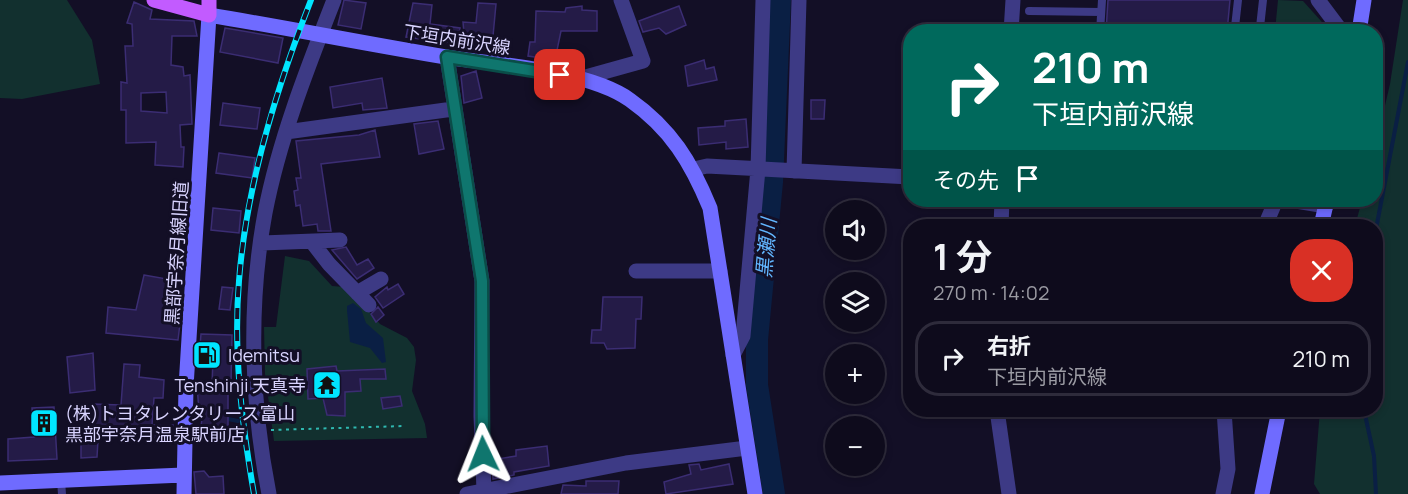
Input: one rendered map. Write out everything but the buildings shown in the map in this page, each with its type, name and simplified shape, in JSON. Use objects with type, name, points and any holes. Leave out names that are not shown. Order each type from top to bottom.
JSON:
[{"type":"main road","points":[[154,0],[209,7]]},
{"type":"main road","points":[[1360,24],[1364,0]]},
{"type":"main road","name":"下垣内前沢線","points":[[209,7],[320,36],[582,78],[629,99],[673,139],[694,169],[710,208],[754,494]]},
{"type":"main road","name":"黒部宇奈月線旧道","points":[[184,494],[186,387],[209,7]]},
{"type":"main road","points":[[1262,494],[1278,417]]},
{"type":"main road","points":[[0,483],[56,486],[183,475]]},
{"type":"street","points":[[269,494],[255,382],[254,313],[265,213],[286,132],[334,0]]},
{"type":"street","points":[[582,78],[643,61],[621,0]]},
{"type":"street","points":[[733,355],[742,336],[758,169],[764,0]]},
{"type":"street","points":[[789,170],[800,0]]},
{"type":"street","points":[[1012,24],[1013,0]]},
{"type":"street","points":[[1318,0],[1336,24]]},
{"type":"street","points":[[447,57],[453,109],[482,281],[481,416],[484,491]]},
{"type":"street","points":[[286,132],[453,109]]},
{"type":"street","points":[[694,169],[707,166],[903,177]]},
{"type":"street","points":[[262,243],[340,240]]},
{"type":"street","points":[[312,242],[369,305]]},
{"type":"street","points":[[636,271],[720,271]]},
{"type":"street","points":[[357,293],[381,279]]},
{"type":"street","points":[[998,417],[1009,494]]},
{"type":"street","points":[[1223,494],[1228,469],[1224,417]]},
{"type":"street","points":[[467,494],[503,491],[626,463],[747,448]]},
{"type":"lane","points":[[1100,24],[1102,0]]},
{"type":"lane","points":[[1235,24],[1238,0]]},
{"type":"lane","points":[[1260,24],[1263,0]]},
{"type":"lane","points":[[1029,10],[1101,12]]},
{"type":"path","points":[[260,431],[405,426]]},
{"type":"green space","points":[[0,0],[67,0],[92,40],[100,84],[22,99],[0,98]]},
{"type":"green space","points":[[1278,0],[1303,1],[1324,24],[1276,24]]},
{"type":"green space","points":[[1403,0],[1408,0],[1408,494],[1320,494],[1314,484],[1319,417],[1383,417],[1383,219],[1357,219],[1360,207],[1383,207],[1383,114]]},
{"type":"green space","points":[[285,256],[309,261],[332,286],[344,287],[359,300],[380,324],[407,338],[414,347],[416,360],[412,391],[425,424],[427,438],[274,441],[265,374],[264,327],[276,327]]},
{"type":"water","points":[[353,303],[361,309],[366,323],[383,338],[386,362],[382,363],[370,348],[350,342],[347,306]]},
{"type":"waterway","name":"黒瀬川","points":[[774,494],[757,385],[757,340],[772,182],[780,0]]},
{"type":"waterway","points":[[1383,192],[1408,62]]},
{"type":"waterway","points":[[1378,219],[1380,207]]},
{"type":"waterway","points":[[196,413],[207,415]]},
{"type":"waterway","points":[[1366,417],[1374,456],[1376,494]]},
{"type":"waterway","points":[[223,418],[238,421]]},
{"type":"railway","points":[[254,494],[242,415],[238,361],[237,308],[243,245],[248,210],[264,138],[311,0]]},
{"type":"place","name":"Idemitsu","points":[[207,355]]},
{"type":"place","name":"Tenshinji 天真寺","points":[[327,385]]},
{"type":"place","name":"(株)トヨタレンタリース富山 黒部宇奈月温泉駅前店","points":[[44,423]]},
{"type":"route","points":[[483,454],[482,281],[453,109],[447,57],[560,75]]}]
